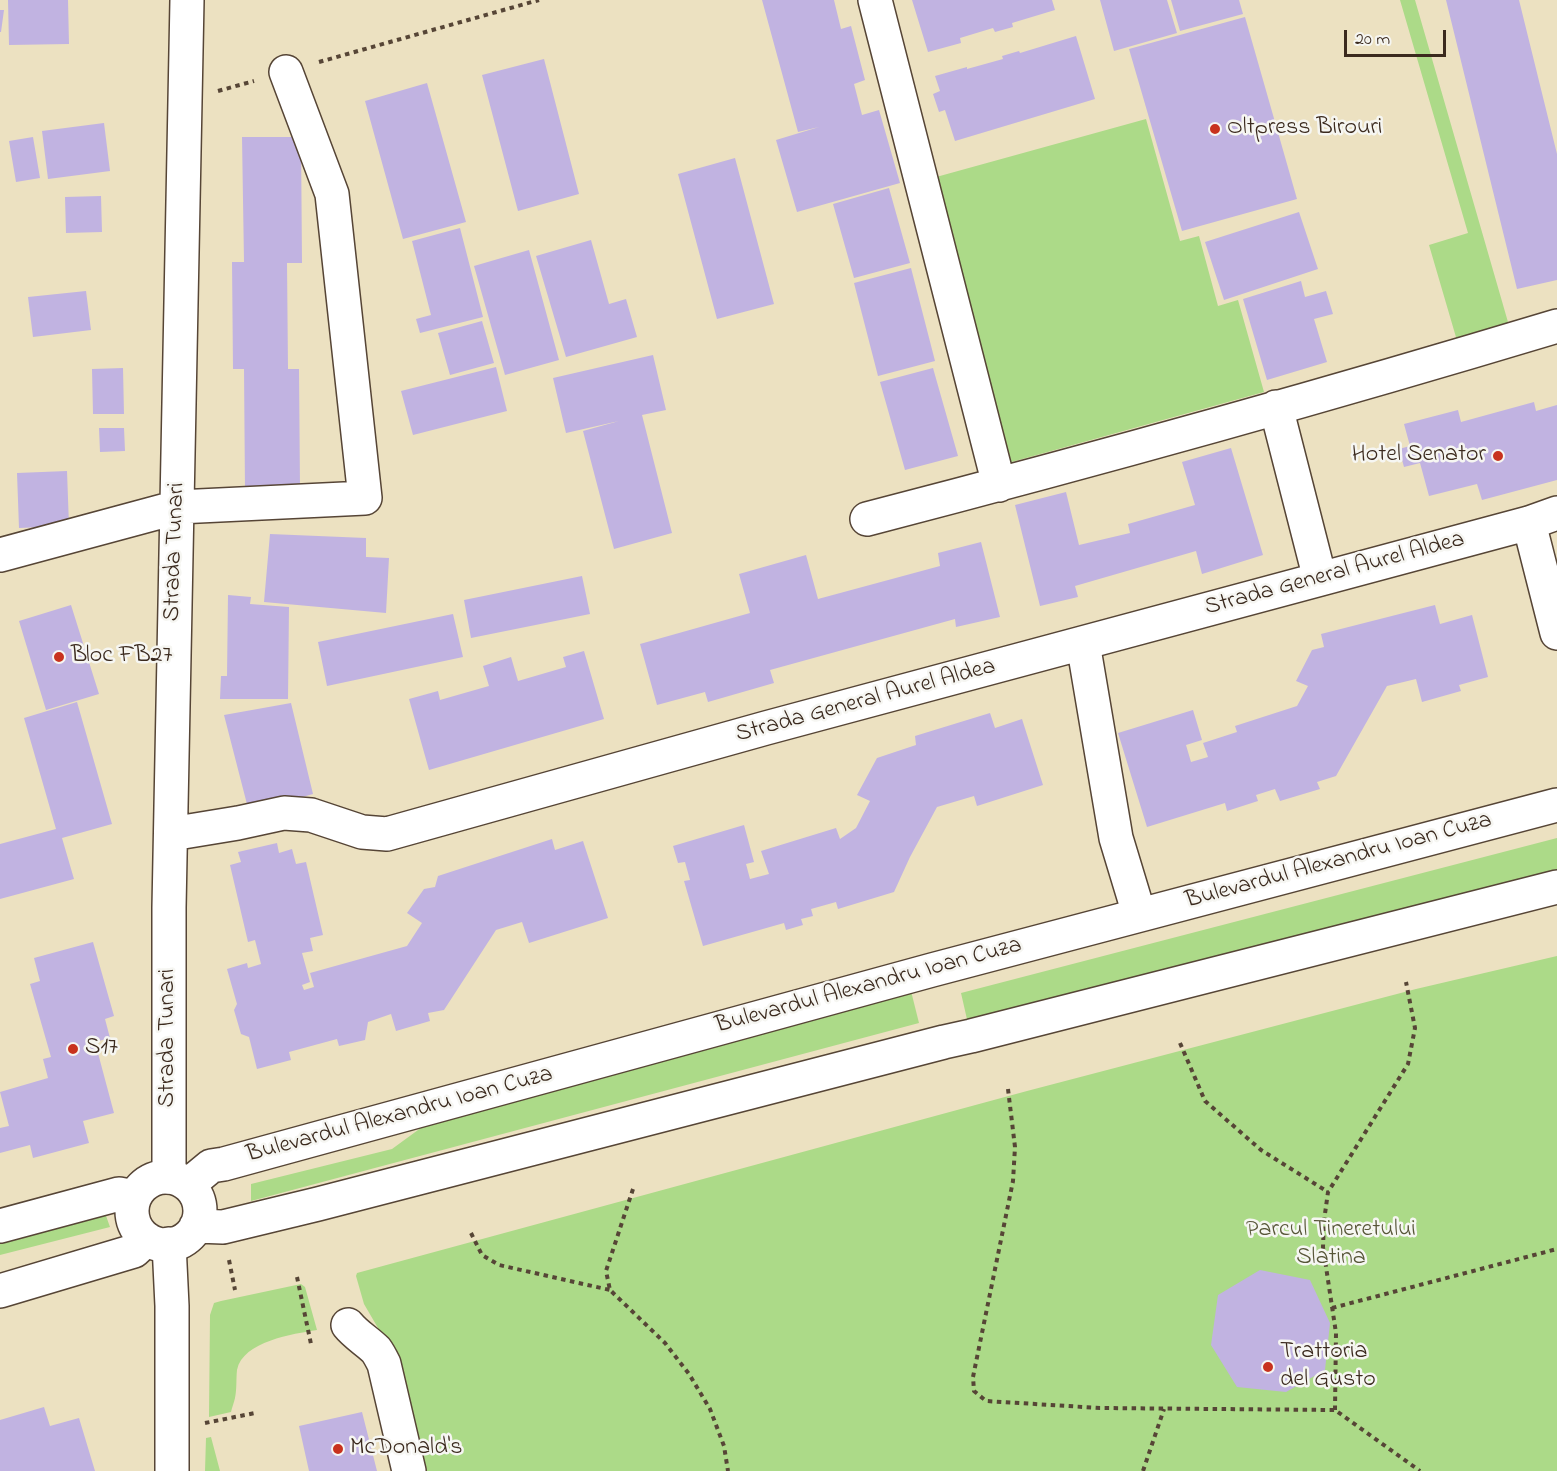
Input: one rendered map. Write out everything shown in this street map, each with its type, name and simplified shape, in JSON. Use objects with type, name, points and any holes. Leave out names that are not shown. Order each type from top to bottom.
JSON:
[{"type":"street","name":"Strada Tunari","points":[[178,1181],[169,907],[187,0]]},
{"type":"street","points":[[875,0],[999,485]]},
{"type":"street","points":[[0,555],[178,507],[365,498],[332,194],[286,72]]},
{"type":"street","points":[[867,519],[999,485],[1557,326]]},
{"type":"street","points":[[1276,407],[1320,579]]},
{"type":"street","points":[[1543,518],[1557,633]]},
{"type":"street","name":"Strada General Aurel Aldea","points":[[171,834],[284,813],[311,815],[362,832],[387,834],[777,725],[1543,518]]},
{"type":"street","points":[[1083,643],[1116,838],[1138,914]]},
{"type":"street","name":"Bulevardul Alexandru Ioan Cuza","points":[[178,1181],[211,1166],[1138,914],[1557,805]]},
{"type":"street","points":[[196,1226],[223,1227],[318,1204],[1557,887]]},
{"type":"street","points":[[154,1179],[178,1181],[193,1190],[198,1200],[200,1210],[196,1226],[186,1238],[177,1243],[158,1241],[143,1236],[132,1216],[135,1197],[144,1185],[154,1179]]},
{"type":"street","points":[[0,1226],[119,1194],[135,1197]]},
{"type":"street","points":[[0,1291],[134,1251],[158,1241]]},
{"type":"street","points":[[158,1241],[172,1306],[172,1471]]},
{"type":"street","points":[[348,1326],[376,1351],[384,1364],[409,1471]]},
{"type":"path","points":[[186,100],[539,0]]},
{"type":"path","points":[[1335,1410],[1336,1334],[1323,1247],[1328,1192],[1408,1064],[1415,1028],[1406,982]]},
{"type":"path","points":[[1180,1043],[1205,1101],[1261,1150],[1328,1192]]},
{"type":"path","points":[[1008,1089],[1015,1147],[1012,1181],[973,1377],[974,1391],[986,1401],[1100,1408],[1335,1410],[1420,1471]]},
{"type":"path","points":[[610,1290],[606,1271],[633,1189]]},
{"type":"path","points":[[471,1233],[482,1255],[499,1265],[610,1290],[665,1342],[689,1374],[710,1409],[724,1446],[728,1471]]},
{"type":"path","points":[[1332,1308],[1557,1249]]},
{"type":"path","points":[[297,1277],[311,1344]]},
{"type":"path","points":[[1143,1471],[1164,1409]]},
{"type":"path","points":[[172,1430],[255,1413]]},
{"type":"green space","points":[[1400,0],[1415,0],[1510,329],[1458,344],[1429,245],[1468,233]]},
{"type":"green space","points":[[1146,119],[1180,241],[1199,236],[1218,306],[1238,300],[1264,392],[1008,463],[929,179]]},
{"type":"green space","points":[[1557,838],[1557,873],[969,1028],[961,993]]},
{"type":"green space","name":"Parcul Tineretului Slatina","points":[[1557,956],[1557,1471],[417,1471],[392,1352],[364,1304],[357,1273],[1027,1091],[1416,989]]},
{"type":"green space","points":[[911,991],[919,1023],[251,1201],[251,1184],[392,1149],[429,1122]]},
{"type":"green space","points":[[105,1213],[110,1227],[0,1255],[0,1241]]},
{"type":"green space","points":[[301,1284],[305,1287],[317,1330],[270,1341],[249,1352],[241,1360],[237,1370],[236,1395],[231,1412],[209,1417],[210,1315],[214,1303]]},
{"type":"green space","points":[[211,1437],[220,1471],[205,1471],[206,1438]]},
{"type":"building","points":[[8,0],[68,0],[69,44],[9,45]]},
{"type":"building","points":[[762,0],[834,0],[841,29],[851,26],[865,80],[854,84],[862,115],[879,110],[900,183],[797,212],[776,140],[819,127],[798,132]]},
{"type":"building","points":[[912,0],[1052,0],[1055,10],[1012,23],[1013,27],[995,32],[993,28],[960,38],[961,43],[928,52]]},
{"type":"building","points":[[1100,0],[1167,0],[1177,33],[1114,51]]},
{"type":"building","points":[[1171,0],[1239,0],[1243,14],[1180,31]]},
{"type":"building","points":[[1446,0],[1519,0],[1557,154],[1557,280],[1517,289]]},
{"type":"building","points":[[0,10],[4,10],[1,32],[0,32]]},
{"type":"building","name":"Oltpress Birouri","points":[[1245,17],[1297,199],[1182,231],[1129,49]]},
{"type":"building","points":[[1076,36],[1095,99],[955,141],[945,110],[939,112],[933,94],[940,91],[935,76],[1003,59],[1002,56],[1019,51],[1020,53]]},
{"type":"building","points":[[544,59],[579,194],[518,211],[482,75]]},
{"type":"building","points":[[427,83],[466,222],[403,239],[365,101]]},
{"type":"building","points":[[104,123],[110,171],[48,179],[42,131]]},
{"type":"building","points":[[33,137],[40,178],[16,182],[9,141]]},
{"type":"building","points":[[242,137],[301,137],[302,263],[287,263],[288,369],[299,369],[300,489],[245,490],[244,369],[233,369],[232,262],[244,262]]},
{"type":"building","points":[[735,158],[774,304],[717,319],[678,174]]},
{"type":"building","points":[[889,188],[910,263],[854,278],[833,204]]},
{"type":"building","points":[[101,196],[102,232],[66,233],[65,197]]},
{"type":"building","points":[[1299,212],[1318,269],[1224,300],[1205,242]]},
{"type":"building","points":[[460,228],[483,317],[420,333],[416,319],[431,315],[412,241]]},
{"type":"building","points":[[591,240],[609,304],[626,299],[637,337],[566,357],[536,256]]},
{"type":"building","points":[[529,250],[559,360],[505,375],[474,266]]},
{"type":"building","points":[[911,268],[935,361],[878,376],[854,283]]},
{"type":"building","points":[[1301,281],[1305,297],[1326,291],[1333,314],[1314,319],[1327,362],[1267,380],[1243,299]]},
{"type":"building","points":[[86,291],[91,330],[33,337],[28,297]]},
{"type":"building","points":[[482,321],[494,363],[450,375],[438,333]]},
{"type":"building","points":[[653,355],[666,410],[642,415],[672,533],[614,549],[583,431],[619,421],[566,433],[553,378]]},
{"type":"building","points":[[496,367],[507,411],[413,435],[401,391]]},
{"type":"building","points":[[123,368],[124,414],[93,414],[92,369]]},
{"type":"building","points":[[933,368],[958,456],[905,470],[880,382]]},
{"type":"building","points":[[1534,402],[1536,411],[1557,405],[1557,480],[1482,500],[1477,484],[1429,496],[1420,463],[1404,467],[1399,449],[1410,446],[1404,424],[1458,410],[1461,422]]},
{"type":"building","points":[[99,428],[124,428],[125,451],[100,452]]},
{"type":"building","points":[[1231,448],[1263,555],[1202,574],[1196,551],[1075,586],[1078,597],[1040,606],[1015,505],[1066,492],[1079,545],[1130,533],[1128,524],[1195,505],[1182,462]]},
{"type":"building","points":[[67,471],[69,526],[19,528],[17,473]]},
{"type":"building","points":[[270,534],[366,538],[366,557],[389,558],[386,613],[264,602]]},
{"type":"building","points":[[981,542],[1000,617],[956,627],[955,619],[770,670],[774,683],[708,702],[705,692],[657,705],[640,644],[750,613],[739,574],[806,555],[818,599],[940,566],[938,553]]},
{"type":"building","points":[[582,576],[590,614],[471,638],[464,600]]},
{"type":"building","points":[[228,595],[251,597],[250,604],[289,607],[288,699],[220,699],[221,676],[227,676]]},
{"type":"building","name":"Bloc FB27","points":[[71,605],[99,694],[46,710],[19,621]]},
{"type":"building","points":[[1435,605],[1440,624],[1472,615],[1488,677],[1459,685],[1461,691],[1422,702],[1416,679],[1387,686],[1336,776],[1317,782],[1320,789],[1280,801],[1275,789],[1256,795],[1258,801],[1227,811],[1225,803],[1147,827],[1118,733],[1193,710],[1202,740],[1186,745],[1191,762],[1208,757],[1203,743],[1237,732],[1235,726],[1297,706],[1308,686],[1296,681],[1312,650],[1324,647],[1321,634]]},
{"type":"building","points":[[453,614],[463,657],[327,686],[318,642]]},
{"type":"building","points":[[584,651],[604,719],[429,770],[409,699],[438,691],[440,700],[489,686],[483,666],[511,657],[518,681],[566,667],[563,657]]},
{"type":"building","points":[[77,702],[112,824],[62,838],[74,879],[0,899],[0,844],[56,829],[24,718]]},
{"type":"building","points":[[291,703],[313,794],[249,812],[224,715]]},
{"type":"building","points":[[990,713],[995,728],[1022,719],[1043,785],[977,806],[974,796],[937,807],[894,892],[838,909],[836,902],[811,909],[813,916],[801,919],[803,925],[786,930],[784,923],[703,946],[684,881],[690,880],[685,862],[678,863],[673,846],[744,825],[754,862],[746,864],[750,879],[769,874],[761,851],[836,828],[840,839],[856,828],[870,801],[857,795],[877,758],[916,745],[915,736]]},
{"type":"building","points":[[552,839],[555,850],[583,841],[608,918],[529,943],[522,922],[496,930],[444,1010],[428,1013],[430,1021],[396,1031],[391,1014],[368,1022],[365,1040],[339,1046],[337,1039],[289,1052],[291,1060],[257,1069],[249,1037],[241,1034],[234,1010],[237,1004],[227,969],[247,963],[248,968],[261,964],[255,940],[248,942],[230,865],[241,862],[238,852],[277,843],[279,853],[292,849],[296,864],[306,862],[323,935],[310,938],[313,951],[302,953],[310,982],[302,985],[304,990],[314,987],[310,973],[407,946],[422,923],[407,913],[424,889],[435,887],[438,876]]},
{"type":"building","name":"S17","points":[[93,942],[114,1016],[105,1019],[110,1038],[95,1042],[114,1113],[83,1121],[89,1143],[33,1158],[30,1145],[0,1153],[0,1128],[9,1126],[0,1092],[48,1078],[43,1059],[51,1057],[30,984],[40,981],[34,958]]},
{"type":"building","points":[[1260,1270],[1310,1280],[1330,1323],[1325,1370],[1286,1392],[1237,1387],[1211,1345],[1218,1295]]},
{"type":"building","points":[[44,1407],[50,1426],[79,1418],[95,1471],[0,1471],[0,1420]]},
{"type":"building","name":"McDonald's","points":[[362,1412],[377,1471],[309,1471],[299,1426]]},
{"type":"place","name":"Oltpress Birouri","points":[[1215,129]]},
{"type":"place","name":"Hotel Senator","points":[[1498,456]]},
{"type":"place","name":"Bloc FB27","points":[[59,657]]},
{"type":"place","name":"S17","points":[[73,1049]]},
{"type":"place","name":"Trattoria del Gusto","points":[[1268,1367]]},
{"type":"place","name":"McDonald's","points":[[338,1449]]}]
